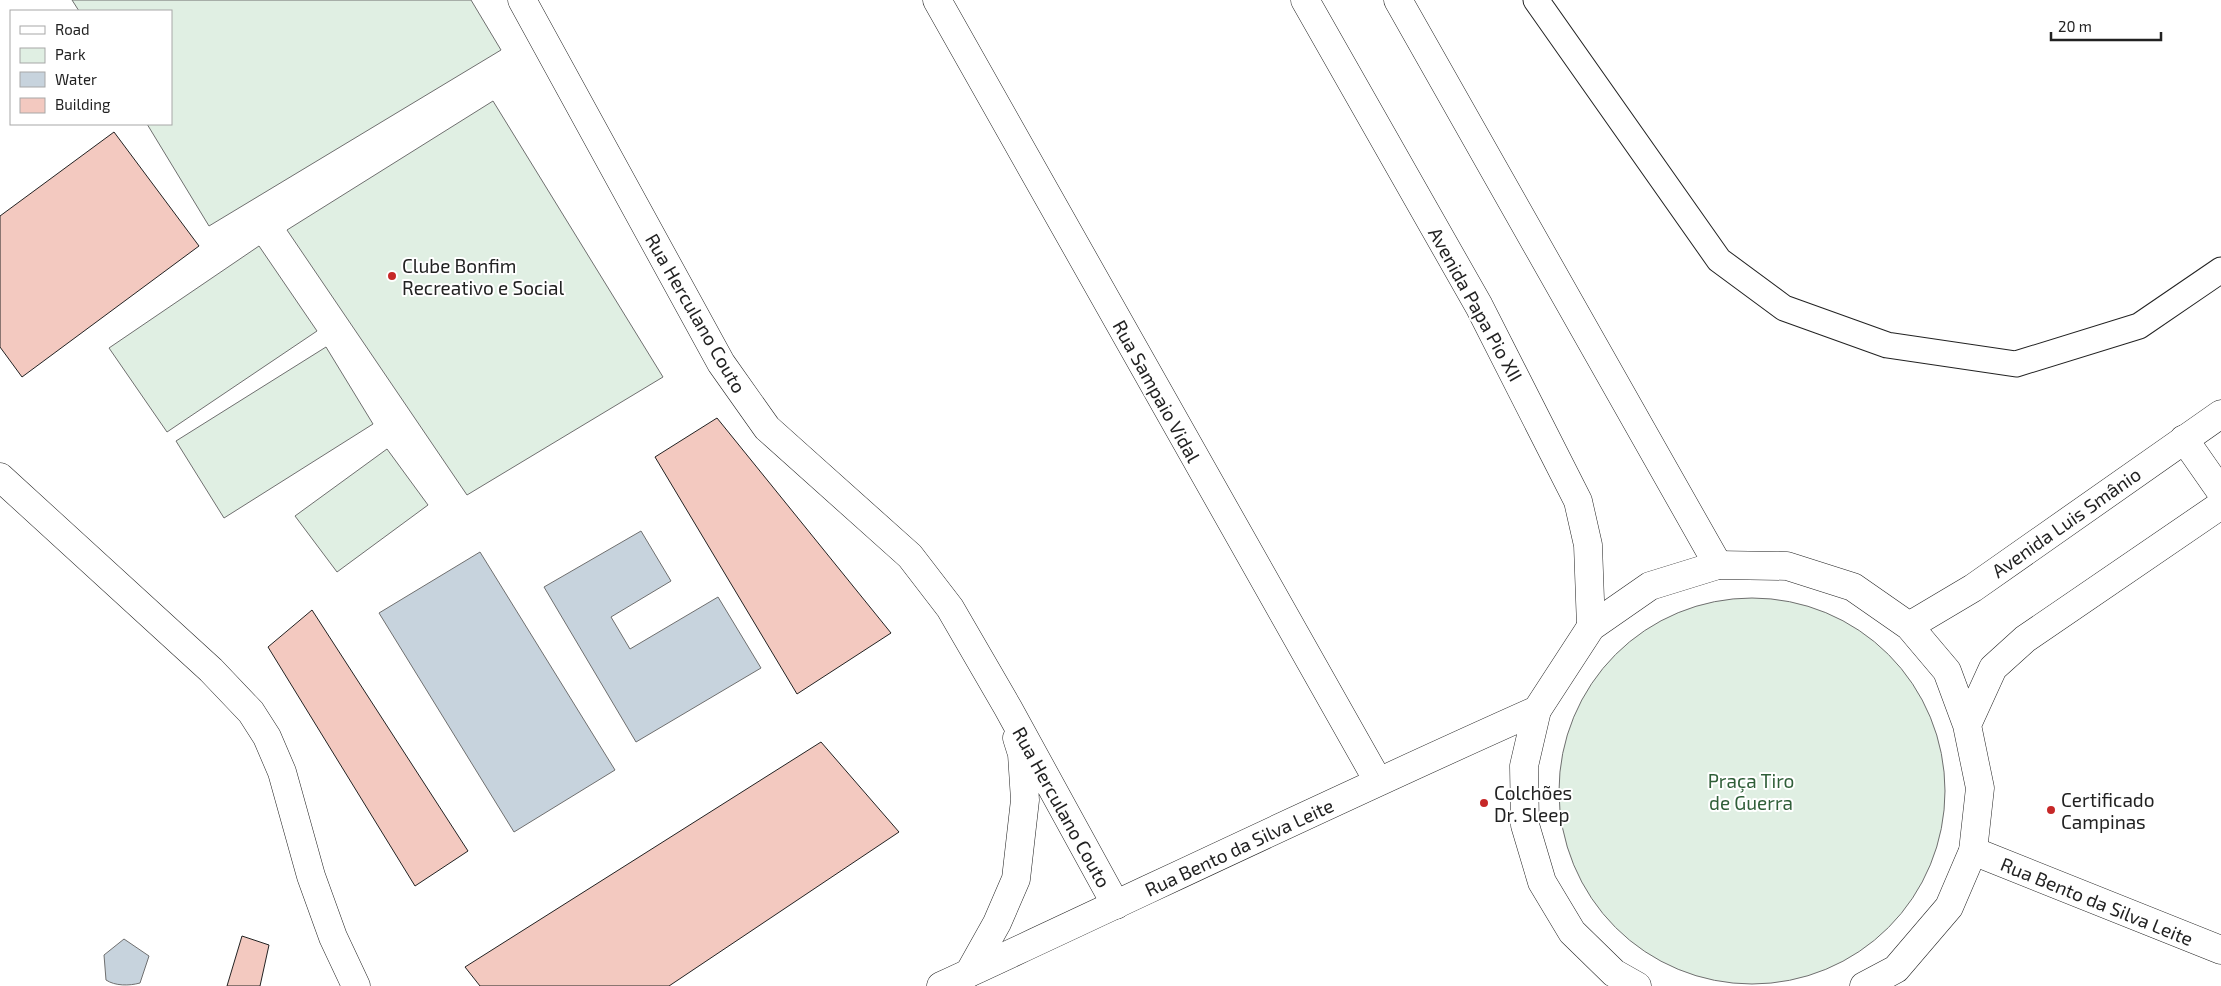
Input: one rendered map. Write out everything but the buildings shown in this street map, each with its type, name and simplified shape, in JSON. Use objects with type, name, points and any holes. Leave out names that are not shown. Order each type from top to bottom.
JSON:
[{"type":"street","name":"Rua Herculano Couto","points":[[522,0],[721,363],[767,428],[910,556],[950,608],[1008,708],[1116,906]]},
{"type":"street","name":"Rua Sampaio Vidal","points":[[937,0],[1378,781]]},
{"type":"street","name":"Avenida Papa Pio XII","points":[[1305,0],[1480,306],[1578,501],[1588,545],[1591,628]]},
{"type":"street","points":[[1398,0],[1718,565]]},
{"type":"street","points":[[1536,0],[1719,260],[1784,308],[1887,345],[2016,364],[2139,326],[2221,270]]},
{"type":"street","name":"Avenida Luis Smânio","points":[[1909,626],[1974,588],[2221,414]]},
{"type":"street","points":[[2184,440],[2221,492]]},
{"type":"street","points":[[0,477],[211,670],[251,712],[268,737],[282,772],[311,876],[333,937],[356,986]]},
{"type":"street","points":[[1967,725],[1993,668],[2024,639],[2221,505]]},
{"type":"street","points":[[1637,986],[1614,973],[1572,932],[1542,882],[1525,825],[1524,766],[1537,710],[1591,628],[1650,586],[1718,565],[1788,566],[1853,587],[1909,626],[1947,671],[1967,725],[1980,788],[1973,851],[1949,907],[1896,969],[1864,986]]},
{"type":"street","name":"Rua Herculano Couto","points":[[969,973],[997,924],[1016,879],[1025,800],[1022,754],[1008,708]]},
{"type":"street","name":"Rua Bento da Silva Leite","points":[[941,986],[1116,906],[1378,781],[1537,710]]},
{"type":"street","name":"Rua Bento da Silva Leite","points":[[1973,851],[2221,950]]},
{"type":"green space","points":[[72,0],[471,0],[501,50],[209,226],[148,125],[172,125],[172,10],[78,10]]},
{"type":"green space","points":[[493,101],[663,377],[467,495],[287,230]]},
{"type":"green space","points":[[259,246],[317,331],[167,432],[109,348]]},
{"type":"green space","points":[[326,347],[373,424],[224,518],[176,441]]},
{"type":"green space","points":[[387,449],[428,505],[337,572],[295,516]]},
{"type":"green space","name":"Praça Tiro de Guerra","points":[[1752,598],[1790,601],[1826,612],[1859,630],[1889,654],[1913,684],[1931,717],[1942,753],[1945,791],[1942,829],[1931,865],[1913,898],[1889,928],[1859,952],[1826,970],[1790,981],[1752,984],[1714,981],[1678,970],[1645,952],[1615,928],[1591,898],[1573,865],[1562,829],[1559,791],[1562,753],[1573,717],[1591,684],[1615,654],[1645,630],[1678,612],[1714,601]]},
{"type":"water","points":[[641,531],[671,581],[611,617],[630,649],[718,597],[761,668],[636,742],[544,587]]},
{"type":"water","points":[[480,552],[615,770],[514,832],[379,613]]},
{"type":"water","points":[[124,939],[149,956],[140,983],[122,985],[106,980],[104,955]]},
{"type":"place","name":"Clube Bonfim Recreativo e Social","points":[[392,276]]},
{"type":"place","name":"Colchões Dr. Sleep","points":[[1484,803]]},
{"type":"place","name":"Certificado Campinas","points":[[2051,810]]}]
